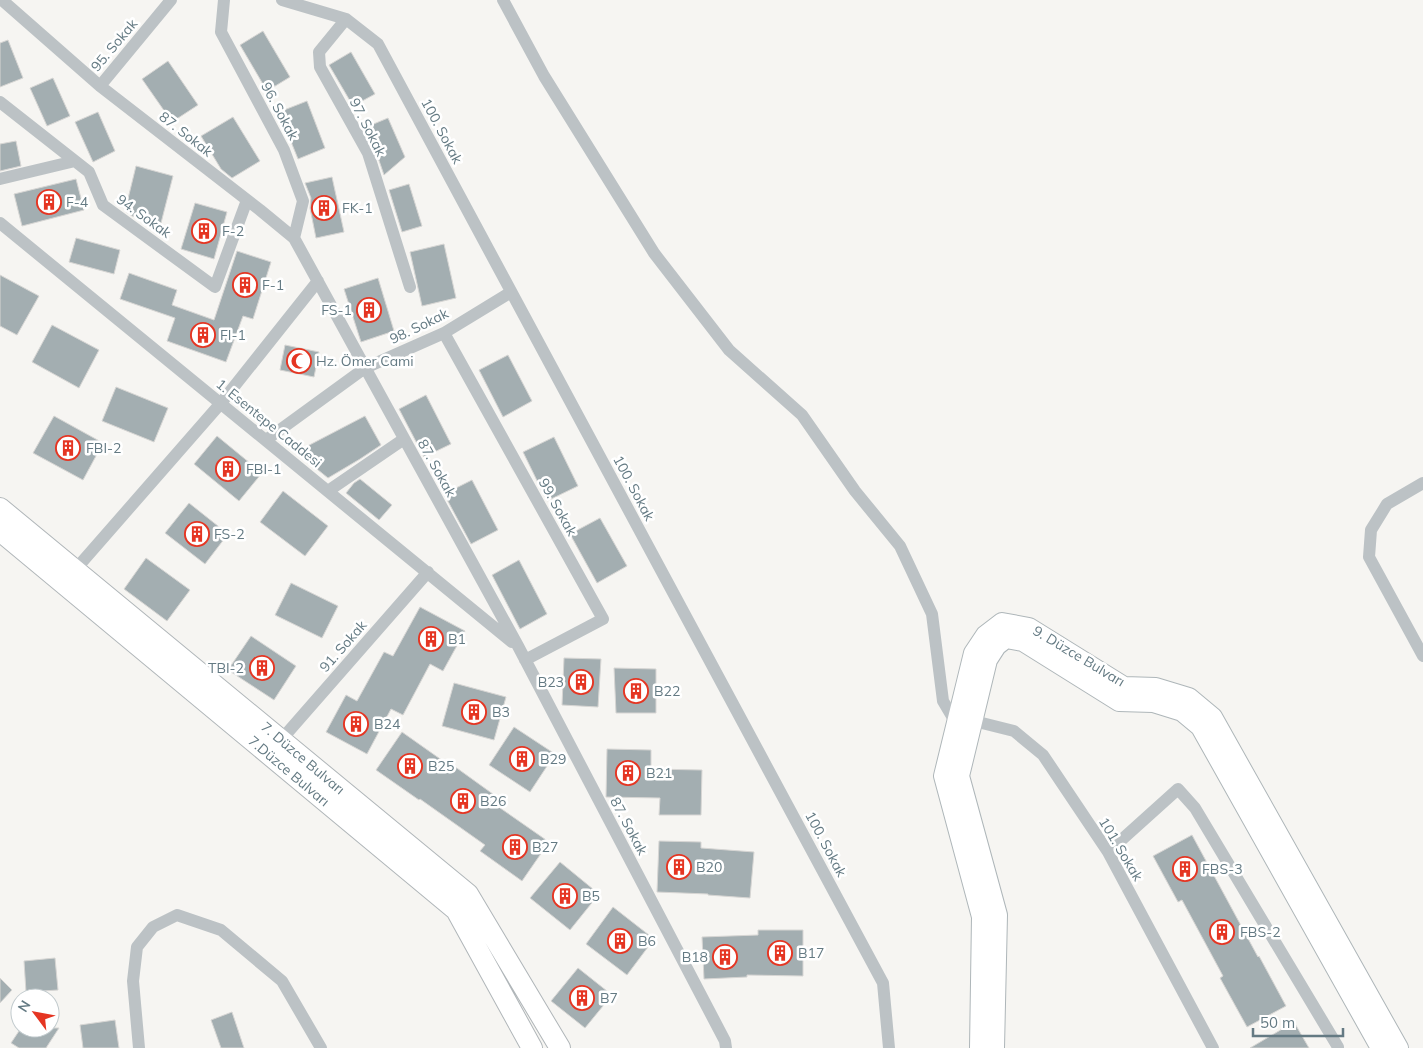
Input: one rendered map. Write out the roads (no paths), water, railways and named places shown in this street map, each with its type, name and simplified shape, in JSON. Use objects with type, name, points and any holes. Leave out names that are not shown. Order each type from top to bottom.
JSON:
[{"type":"main road","name":"7. Düzce Bulvarı","points":[[0,508],[468,894],[560,1048]]},
{"type":"main road","name":"7.Düzce Bulvarı","points":[[0,531],[456,910],[532,1048]]},
{"type":"main road","name":"9. Düzce Bulvarı","points":[[995,1048],[998,915],[960,776],[973,653],[985,635],[1002,622],[1029,627],[1124,686],[1156,687],[1189,697],[1213,716],[1399,1048]]},
{"type":"main road","name":"9. Düzce Bulvarı","points":[[979,1048],[981,917],[943,776],[988,660],[997,646],[1006,640],[1023,642],[1119,702],[1153,703],[1182,712],[1200,727],[1380,1048]]},
{"type":"street","name":"87. Sokak","points":[[2,0],[100,86],[294,238],[518,646],[726,1048]]},
{"type":"street","name":"95. Sokak","points":[[100,86],[171,0]]},
{"type":"street","name":"96. Sokak","points":[[224,0],[221,32],[284,150],[303,202],[294,238]]},
{"type":"street","name":"100. Sokak","points":[[282,0],[346,19],[378,44],[883,983],[888,1048]]},
{"type":"street","points":[[503,0],[544,76],[654,253],[729,350],[802,415],[854,491],[900,546],[932,614],[943,701],[965,722]]},
{"type":"street","name":"97. Sokak","points":[[346,19],[319,52],[320,67],[368,153],[410,287]]},
{"type":"street","name":"94. Sokak","points":[[0,102],[89,172],[103,206],[215,287],[247,200]]},
{"type":"street","points":[[0,179],[75,161]]},
{"type":"street","name":"1. Esentepe Caddesi","points":[[0,223],[518,646]]},
{"type":"street","points":[[75,570],[220,403],[318,281]]},
{"type":"street","name":"98. Sokak","points":[[266,440],[365,368],[444,333],[512,292]]},
{"type":"street","name":"99. Sokak","points":[[444,333],[603,619],[525,660]]},
{"type":"street","points":[[328,491],[404,439]]},
{"type":"street","points":[[1423,483],[1387,504],[1371,530],[1369,557],[1423,656]]},
{"type":"street","name":"91. Sokak","points":[[281,740],[428,572]]},
{"type":"street","name":"101. Sokak","points":[[965,722],[1014,731],[1043,755],[1108,852],[1213,1048]]},
{"type":"street","points":[[1108,852],[1178,789],[1195,808],[1338,1047]]},
{"type":"street","points":[[139,1048],[133,981],[137,947],[153,927],[177,915],[221,930],[282,981],[321,1048]]},
{"type":"place","name":"F-4","points":[[49,202]]},
{"type":"place","name":"FK-1","points":[[324,208]]},
{"type":"place","name":"F-2","points":[[204,231]]},
{"type":"place","name":"F-1","points":[[245,285]]},
{"type":"place","name":"FS-1","points":[[369,310]]},
{"type":"place","name":"FI-1","points":[[203,335]]},
{"type":"place","name":"Hz. Ömer Cami","points":[[299,361]]},
{"type":"place","name":"FBI-2","points":[[68,448]]},
{"type":"place","name":"FBI-1","points":[[228,469]]},
{"type":"place","name":"FS-2","points":[[197,534]]},
{"type":"place","name":"B1","points":[[431,639]]},
{"type":"place","name":"TBI-2","points":[[262,668]]},
{"type":"place","name":"B23","points":[[581,682]]},
{"type":"place","name":"B22","points":[[636,691]]},
{"type":"place","name":"B3","points":[[474,712]]},
{"type":"place","name":"B24","points":[[356,724]]},
{"type":"place","name":"B29","points":[[522,759]]},
{"type":"place","name":"B25","points":[[410,766]]},
{"type":"place","name":"B21","points":[[628,773]]},
{"type":"place","name":"B26","points":[[463,801]]},
{"type":"place","name":"B27","points":[[515,847]]},
{"type":"place","name":"B20","points":[[679,867]]},
{"type":"place","name":"FBS-3","points":[[1185,869]]},
{"type":"place","name":"B5","points":[[565,896]]},
{"type":"place","name":"FBS-2","points":[[1222,932]]},
{"type":"place","name":"B6","points":[[620,941]]},
{"type":"place","name":"B17","points":[[780,953]]},
{"type":"place","name":"B18","points":[[725,957]]},
{"type":"place","name":"B7","points":[[582,998]]}]
